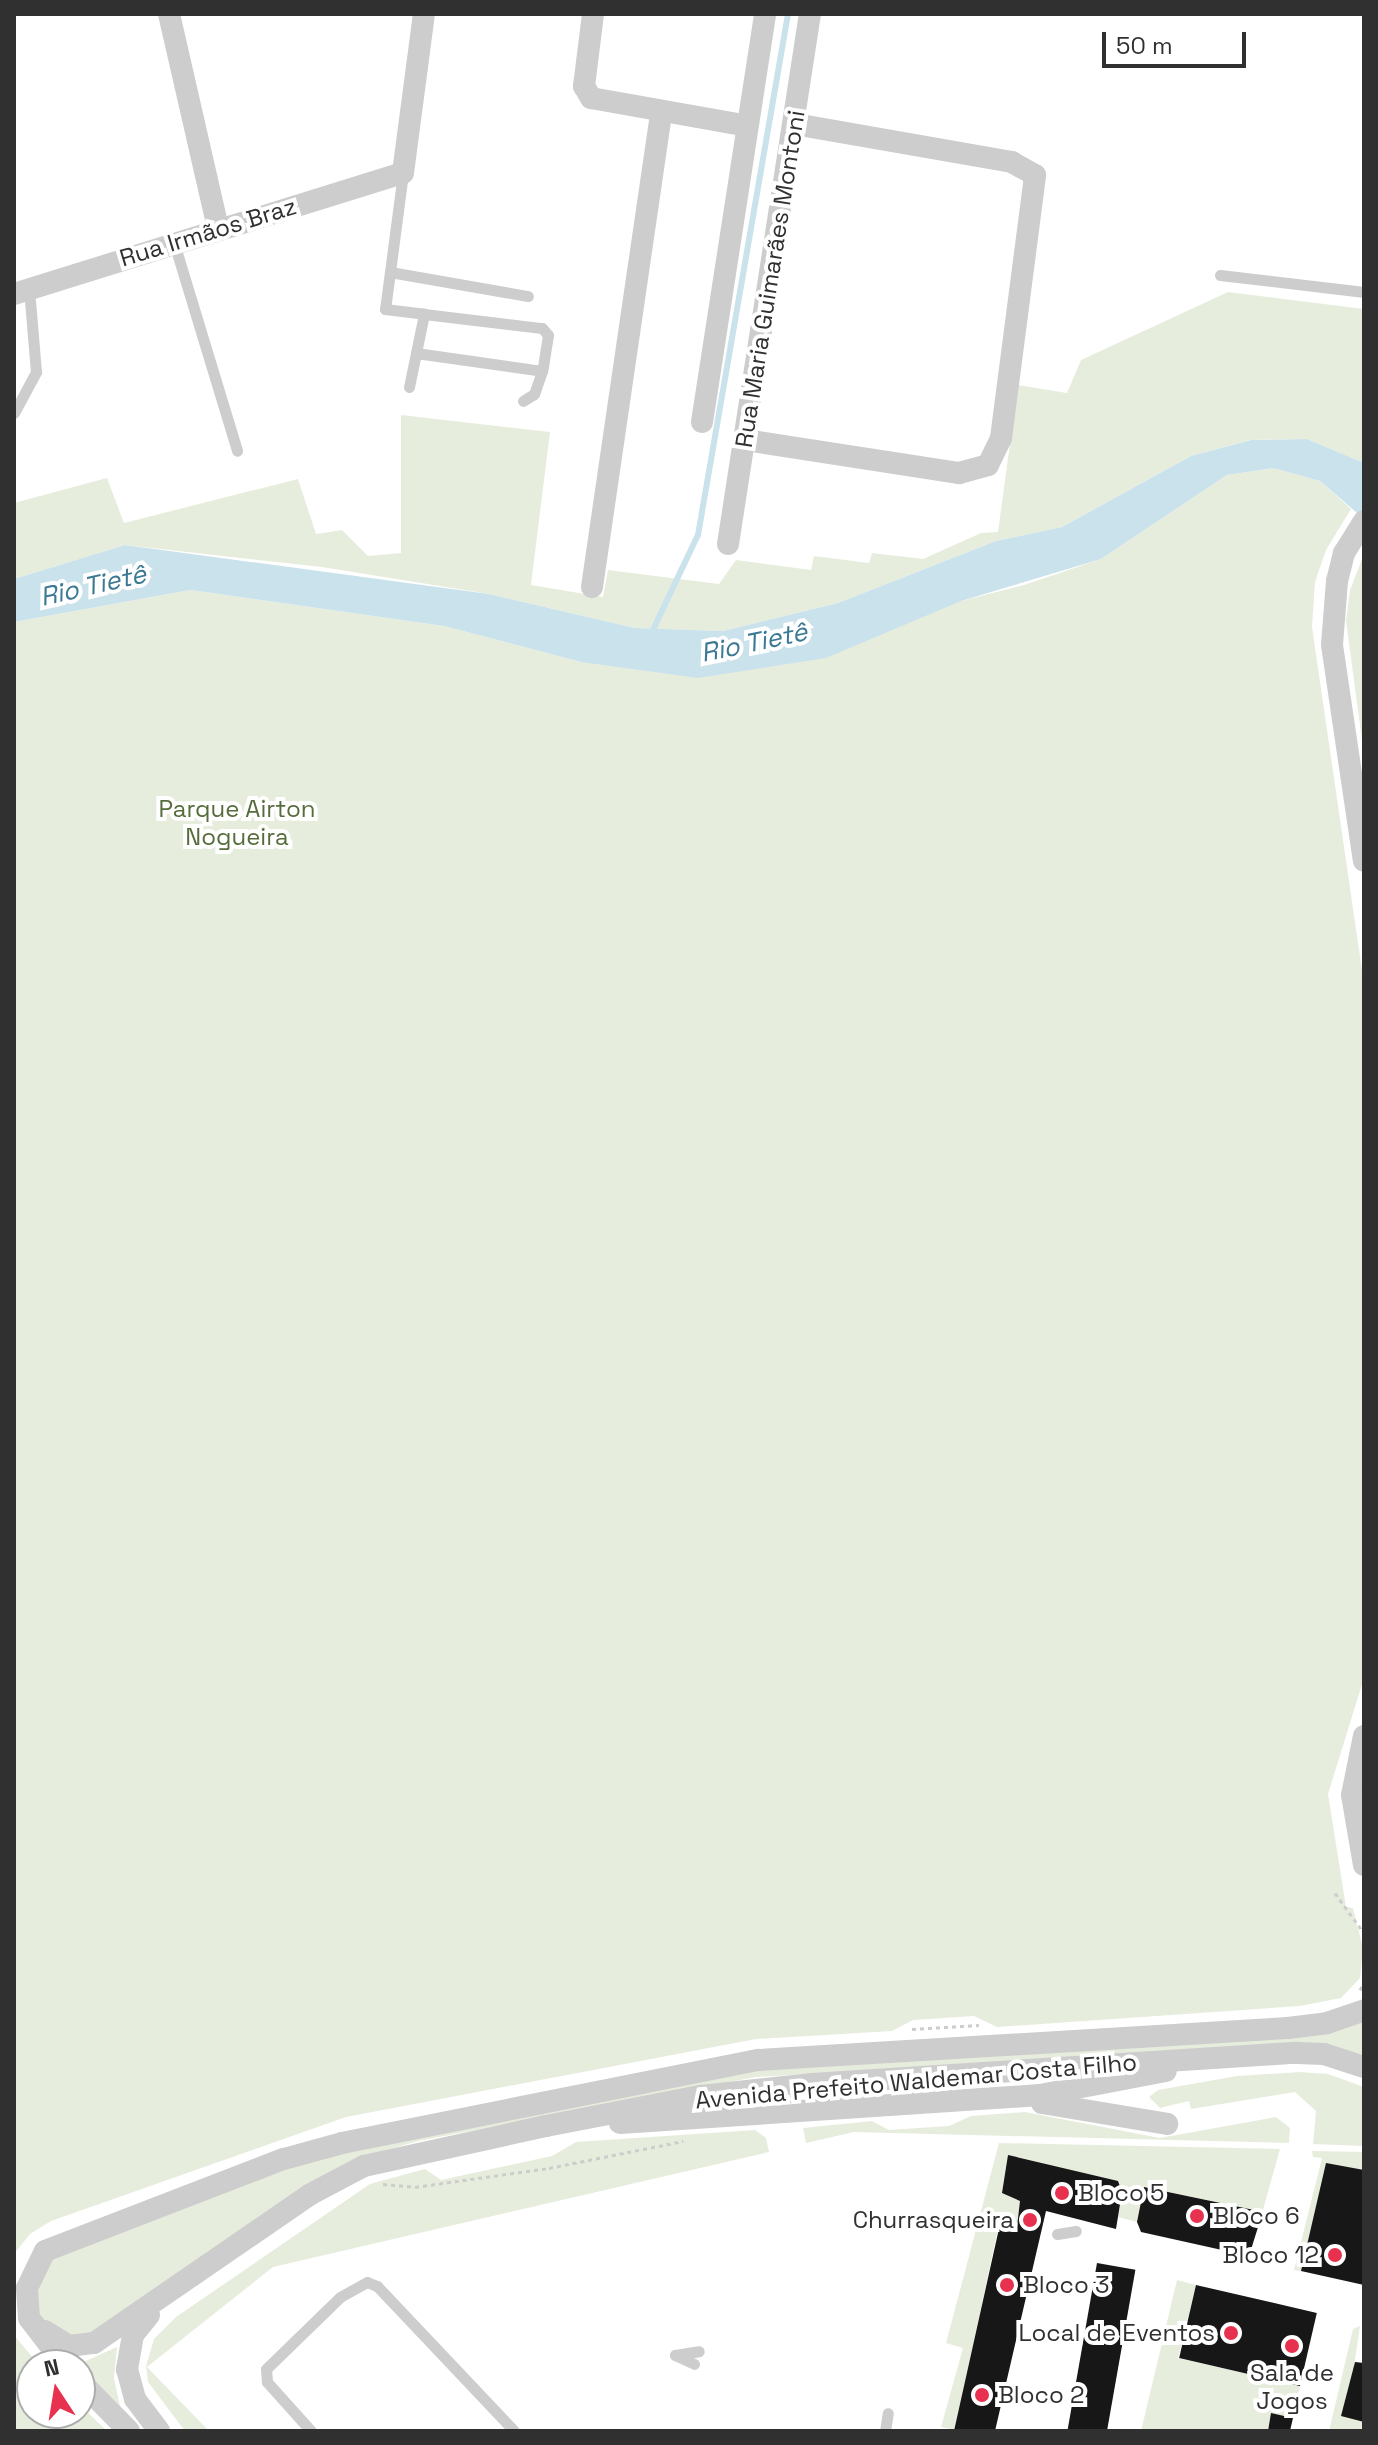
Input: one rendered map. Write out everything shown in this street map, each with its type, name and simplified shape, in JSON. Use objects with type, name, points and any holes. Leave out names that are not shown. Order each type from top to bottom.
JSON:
[{"type":"street","points":[[169,14],[218,228]]},
{"type":"street","points":[[403,173],[424,14]]},
{"type":"street","points":[[593,14],[586,94],[604,103],[748,126]]},
{"type":"street","name":"Rua Maria Guimarães Montoni","points":[[702,422],[765,14]]},
{"type":"street","name":"Rua Maria Guimarães Montoni","points":[[728,544],[810,14]]},
{"type":"street","points":[[592,587],[661,114]]},
{"type":"street","points":[[745,440],[959,473],[988,465],[1001,438],[1035,175],[1012,162],[795,124]]},
{"type":"street","name":"Rua Irmãos Braz","points":[[18,292],[403,173]]},
{"type":"street","points":[[1361,524],[1337,581],[1332,645],[1364,861]]},
{"type":"street","points":[[1364,1736],[1352,1795],[1364,1865]]},
{"type":"street","points":[[51,2349],[33,2329],[27,2303],[32,2269],[45,2251],[65,2240],[342,2143],[759,2060],[1288,2028],[1327,2023],[1364,2010]]},
{"type":"street","name":"Avenida Prefeito Waldemar Costa Filho","points":[[174,2292],[334,2179],[393,2158],[701,2096],[812,2084],[1218,2057],[1324,2054],[1364,2067]]},
{"type":"street","points":[[546,2126],[993,2099],[1151,2075],[1218,2057]]},
{"type":"street","points":[[993,2099],[1167,2124],[1140,2112],[1134,2103],[1135,2088],[1151,2075]]},
{"type":"street","points":[[27,2303],[55,2341],[80,2347],[106,2337],[174,2292]]},
{"type":"street","points":[[159,2431],[135,2399],[127,2369],[133,2335],[174,2292]]},
{"type":"street","points":[[96,2397],[129,2431]]},
{"type":"lane","points":[[403,173],[385,309],[542,328],[548,335],[542,371],[534,394],[523,401]]},
{"type":"lane","points":[[174,243],[237,451]]},
{"type":"lane","points":[[390,272],[528,296]]},
{"type":"lane","points":[[1220,275],[1364,292]]},
{"type":"lane","points":[[14,413],[36,372],[18,292]]},
{"type":"lane","points":[[409,387],[424,314]]},
{"type":"lane","points":[[416,353],[542,371]]},
{"type":"lane","points":[[1057,2234],[1076,2231]]},
{"type":"lane","points":[[311,2431],[267,2382],[266,2369],[340,2297],[367,2282],[377,2286],[514,2431]]},
{"type":"lane","points":[[694,2364],[675,2355],[699,2351]]},
{"type":"lane","points":[[885,2431],[888,2413]]},
{"type":"path","points":[[1335,1893],[1364,1933]]},
{"type":"path","points":[[373,2180],[415,2187],[589,2161],[689,2140]]},
{"type":"green space","points":[[1228,292],[1364,309],[1364,463],[1307,439],[1250,440],[1191,456],[1062,527],[996,541],[838,603],[723,631],[635,628],[489,594],[322,567],[125,545],[14,579],[14,503],[107,478],[124,523],[298,479],[316,534],[342,530],[368,556],[401,553],[401,415],[550,432],[531,585],[603,597],[608,570],[719,584],[736,560],[811,570],[814,556],[869,563],[872,553],[923,559],[981,533],[998,532],[1018,385],[1067,393],[1081,360]]},
{"type":"green space","name":"Parque Airton Nogueira","points":[[1273,468],[1320,481],[1351,509],[1326,550],[1315,582],[1312,627],[1364,984],[1364,1678],[1328,1794],[1346,1907],[1353,1908],[1363,1948],[1360,1978],[1341,1998],[1300,2006],[997,2027],[974,2016],[913,2020],[892,2031],[756,2039],[346,2117],[51,2221],[30,2234],[14,2254],[14,622],[190,590],[444,626],[581,662],[961,601],[1024,585],[1101,559],[1227,475]]},
{"type":"green space","points":[[1364,554],[1364,755],[1346,621],[1350,590]]},
{"type":"green space","points":[[1364,2019],[1364,2055],[1313,2043],[756,2077],[418,2141],[366,2156],[89,2340],[48,2329],[38,2312],[38,2277],[49,2261],[321,2156],[757,2068],[1326,2033]]},
{"type":"green space","points":[[1300,2072],[1328,2074],[1364,2087],[1364,2146],[1313,2144],[1316,2111],[1295,2092],[1191,2109],[1189,2101],[1160,2108],[1149,2097],[1158,2090],[1237,2076]]},
{"type":"green space","points":[[1025,2112],[1160,2138],[1276,2117],[1290,2128],[1289,2143],[854,2132],[806,2143],[803,2128],[872,2121],[889,2130],[949,2126],[971,2116]]},
{"type":"green space","points":[[755,2130],[766,2138],[769,2152],[273,2267],[147,2367],[209,2431],[185,2431],[148,2382],[146,2366],[154,2339],[176,2317],[370,2184],[425,2169],[441,2180],[552,2156],[576,2142]]},
{"type":"green space","points":[[999,2143],[1280,2149],[1259,2224],[1254,2210],[1145,2187],[1137,2222],[1118,2217],[1122,2192],[1003,2193],[1046,2211],[1041,2232],[999,2224],[955,2430],[941,2427],[963,2348],[946,2343]]},
{"type":"green space","points":[[1312,2151],[1364,2152],[1364,2170],[1313,2227],[1301,2271],[1294,2270],[1322,2158],[1313,2157]]},
{"type":"green space","points":[[1177,2280],[1196,2285],[1178,2358],[1300,2386],[1293,2418],[1271,2413],[1268,2431],[1141,2431]]},
{"type":"green space","points":[[1360,2326],[1354,2366],[1364,2368],[1364,2431],[1329,2431],[1353,2329]]},
{"type":"green space","points":[[14,2335],[26,2349],[16,2349],[16,2429],[96,2429],[96,2420],[107,2431],[14,2431]]},
{"type":"green space","points":[[117,2347],[114,2378],[120,2406],[96,2381],[96,2356]]},
{"type":"water","name":"Rio Tietê","points":[[1307,439],[1364,463],[1364,519],[1320,481],[1273,468],[1227,475],[1101,559],[961,601],[826,658],[698,678],[581,662],[444,626],[190,590],[14,622],[14,579],[125,545],[489,594],[635,628],[723,631],[838,603],[996,541],[1062,527],[1191,456],[1251,440]]},
{"type":"building","points":[[1008,2155],[1118,2181],[1122,2192],[1116,2229],[1046,2211],[995,2431],[954,2431],[1000,2224],[1017,2227],[1020,2201],[1002,2193]]},
{"type":"building","points":[[1326,2163],[1364,2170],[1364,2285],[1301,2271]]},
{"type":"building","name":"Bloco 6","points":[[1144,2187],[1254,2210],[1259,2224],[1249,2256],[1141,2232],[1137,2222]]},
{"type":"building","points":[[1097,2263],[1135,2270],[1107,2431],[1067,2431]]},
{"type":"building","name":"Local de Eventos","points":[[1196,2285],[1317,2313],[1300,2386],[1179,2358]]},
{"type":"building","points":[[1355,2362],[1364,2363],[1364,2422],[1341,2416]]},
{"type":"building","points":[[1271,2413],[1293,2418],[1290,2431],[1268,2431]]},
{"type":"waterway","points":[[650,636],[698,535],[788,14]]},
{"type":"place","name":"Bloco 5","points":[[1062,2193]]},
{"type":"place","name":"Bloco 6","points":[[1197,2216]]},
{"type":"place","name":"Churrasqueira","points":[[1030,2220]]},
{"type":"place","name":"Bloco 12","points":[[1335,2255]]},
{"type":"place","name":"Bloco 3","points":[[1007,2285]]},
{"type":"place","name":"Local de Eventos","points":[[1231,2333]]},
{"type":"place","name":"Sala de Jogos","points":[[1292,2346]]},
{"type":"place","name":"Bloco 2","points":[[982,2395]]}]
